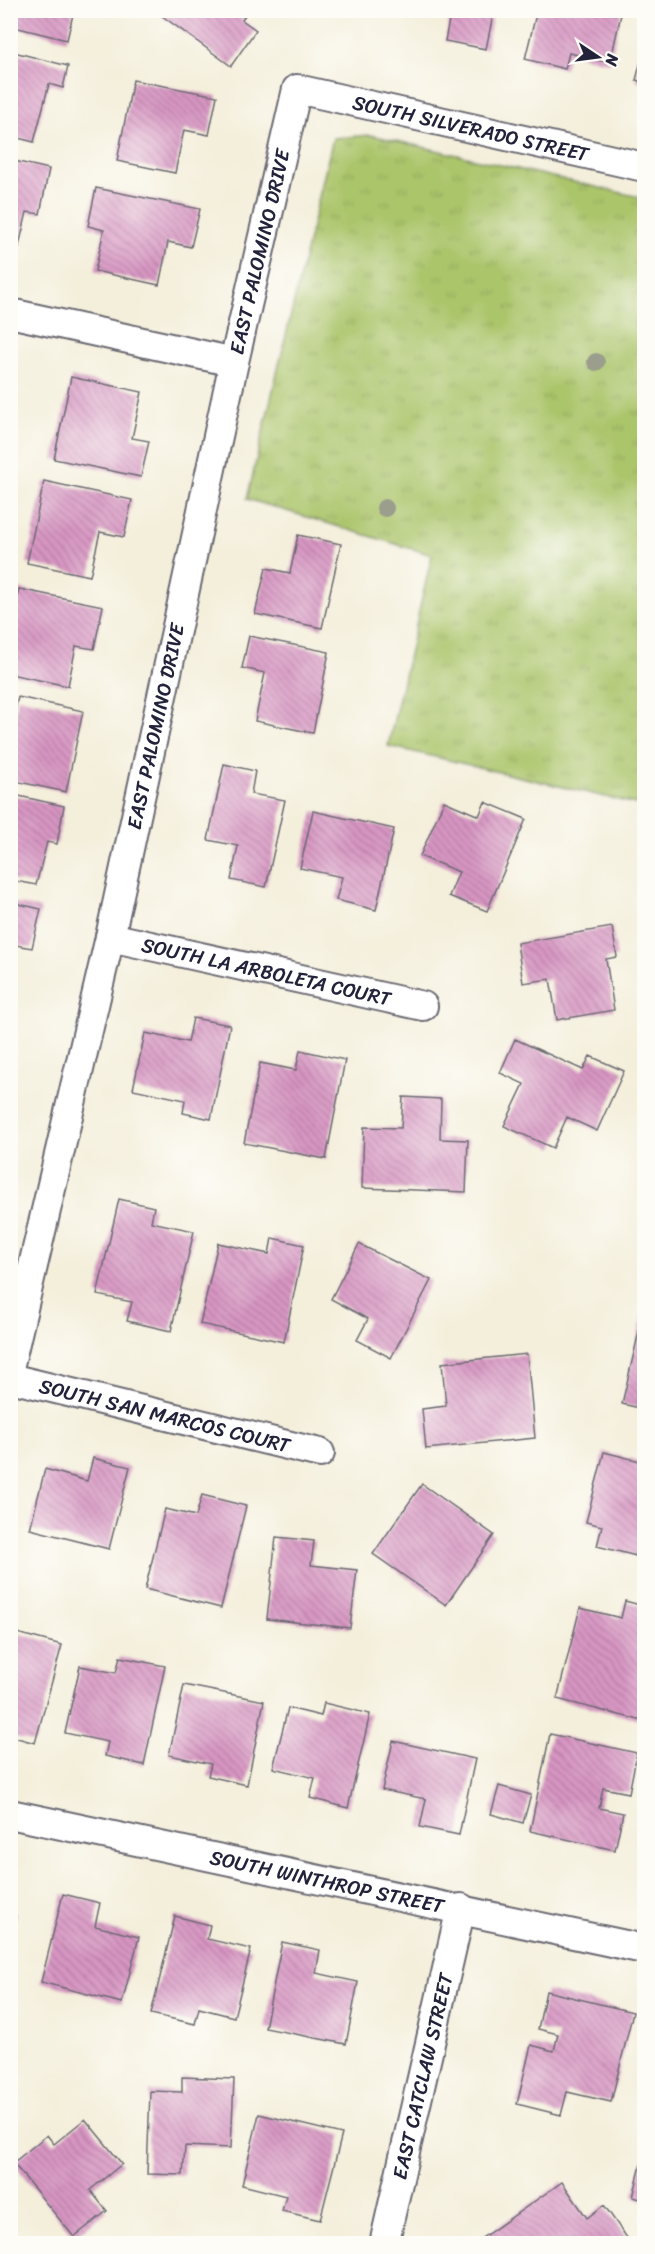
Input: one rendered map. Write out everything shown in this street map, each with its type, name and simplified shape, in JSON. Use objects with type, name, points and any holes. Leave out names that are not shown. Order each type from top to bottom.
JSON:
[{"type":"street","name":"SOUTH SILVERADO STREET","points":[[297,89],[645,167]]},
{"type":"street","name":"EAST PALOMINO DRIVE","points":[[10,1364],[110,937],[234,362],[297,89]]},
{"type":"street","points":[[10,313],[234,362]]},
{"type":"street","name":"SOUTH LA ARBOLETA COURT","points":[[110,937],[423,1006]]},
{"type":"street","name":"SOUTH SAN MARCOS COURT","points":[[10,1378],[320,1453]]},
{"type":"street","name":"SOUTH WINTHROP STREET","points":[[10,1814],[461,1908],[645,1949]]},
{"type":"street","name":"EAST CATCLAW STREET","points":[[384,2244],[461,1908]]},
{"type":"green space","points":[[371,135],[644,198],[644,806],[388,746],[432,555],[247,499],[333,138]]},
{"type":"building","points":[[10,10],[74,10],[67,40],[10,26]]},
{"type":"building","points":[[154,10],[248,10],[242,20],[256,30],[231,66]]},
{"type":"building","points":[[345,10],[364,10],[363,15]]},
{"type":"building","points":[[494,10],[486,49],[445,41],[449,20],[405,12]]},
{"type":"building","points":[[537,10],[622,10],[610,63],[569,53],[565,69],[525,59]]},
{"type":"building","points":[[644,49],[644,83],[636,80]]},
{"type":"building","points":[[10,51],[68,66],[63,88],[49,84],[34,142],[10,136]]},
{"type":"building","points":[[133,80],[217,96],[209,135],[184,130],[175,173],[117,161]]},
{"type":"building","points":[[10,160],[49,169],[40,214],[27,212],[18,250],[10,249]]},
{"type":"building","points":[[96,188],[200,209],[191,247],[168,242],[159,285],[95,271],[104,230],[88,226]]},
{"type":"building","points":[[71,377],[142,392],[132,438],[149,441],[141,477],[54,459]]},
{"type":"building","points":[[44,481],[132,500],[124,537],[100,532],[90,576],[27,563]]},
{"type":"building","points":[[298,535],[341,544],[322,628],[255,614],[266,568],[290,573]]},
{"type":"building","points":[[19,589],[103,606],[94,649],[76,646],[68,686],[10,674],[10,630]]},
{"type":"building","points":[[249,636],[329,652],[313,733],[255,721],[265,673],[242,668]]},
{"type":"building","points":[[18,697],[83,711],[66,792],[10,780],[10,715],[14,716]]},
{"type":"building","points":[[224,764],[255,771],[251,794],[285,800],[266,887],[231,880],[238,846],[208,840]]},
{"type":"building","points":[[10,794],[64,806],[57,844],[47,842],[36,885],[10,880]]},
{"type":"building","points":[[444,801],[479,816],[485,802],[526,819],[487,911],[449,896],[459,872],[420,856]]},
{"type":"building","points":[[313,811],[394,829],[376,910],[336,900],[342,877],[300,868]]},
{"type":"building","points":[[10,902],[41,909],[32,948],[16,945],[11,965]]},
{"type":"building","points":[[612,927],[617,957],[606,959],[614,1010],[557,1020],[550,979],[523,983],[517,943]]},
{"type":"building","points":[[10,1013],[16,1014],[11,1036],[10,1036]]},
{"type":"building","points":[[193,1018],[230,1025],[211,1119],[183,1113],[185,1100],[133,1089],[145,1033],[188,1042]]},
{"type":"building","points":[[515,1039],[583,1070],[590,1056],[624,1071],[597,1131],[567,1117],[553,1148],[504,1126],[524,1084],[500,1073]]},
{"type":"building","points":[[300,1050],[345,1060],[326,1159],[244,1143],[260,1063],[296,1070]]},
{"type":"building","points":[[403,1097],[441,1099],[440,1139],[468,1140],[466,1192],[362,1188],[364,1127],[401,1128]]},
{"type":"building","points":[[119,1199],[154,1207],[151,1222],[194,1231],[171,1331],[127,1321],[132,1302],[97,1295]]},
{"type":"building","points":[[272,1238],[304,1245],[284,1342],[200,1324],[218,1243],[269,1254]]},
{"type":"building","points":[[359,1244],[431,1280],[391,1358],[357,1340],[368,1319],[331,1299]]},
{"type":"building","points":[[644,1310],[644,1409],[622,1404]]},
{"type":"building","points":[[527,1354],[535,1438],[426,1449],[422,1409],[446,1406],[442,1363]]},
{"type":"building","points":[[604,1452],[644,1462],[644,1558],[597,1546],[602,1526],[586,1522]]},
{"type":"building","points":[[93,1458],[130,1467],[109,1549],[30,1529],[45,1469],[87,1481]]},
{"type":"building","points":[[422,1484],[494,1535],[446,1605],[373,1554]]},
{"type":"building","points":[[202,1495],[246,1506],[221,1608],[145,1589],[165,1509],[196,1516]]},
{"type":"building","points":[[276,1537],[314,1541],[311,1565],[357,1570],[350,1628],[267,1619]]},
{"type":"building","points":[[625,1601],[644,1606],[643,1721],[557,1699],[580,1608],[621,1618]]},
{"type":"building","points":[[17,1633],[62,1645],[35,1743],[10,1736],[10,1644],[13,1645]]},
{"type":"building","points":[[120,1657],[165,1666],[144,1765],[105,1756],[108,1742],[65,1733],[80,1666],[116,1673]]},
{"type":"building","points":[[184,1685],[264,1701],[247,1785],[208,1776],[211,1764],[169,1755]]},
{"type":"building","points":[[324,1703],[370,1714],[348,1808],[310,1798],[315,1778],[273,1768],[288,1708],[321,1716]]},
{"type":"building","points":[[550,1734],[637,1753],[629,1793],[603,1788],[599,1808],[623,1813],[615,1850],[530,1831]]},
{"type":"building","points":[[393,1741],[475,1759],[459,1835],[420,1827],[426,1799],[382,1790]]},
{"type":"building","points":[[499,1786],[531,1795],[523,1823],[491,1814]]},
{"type":"building","points":[[63,1894],[100,1903],[95,1926],[139,1937],[122,2003],[41,1982]]},
{"type":"building","points":[[10,1914],[16,1915],[11,1933],[10,1933]]},
{"type":"building","points":[[175,1916],[210,1925],[207,1939],[251,1949],[234,2017],[199,2008],[195,2024],[151,2014]]},
{"type":"building","points":[[282,1942],[320,1950],[316,1973],[358,1982],[346,2044],[265,2028]]},
{"type":"building","points":[[546,1991],[633,2012],[611,2102],[567,2092],[561,2115],[517,2104],[531,2045],[554,2051],[558,2034],[538,2029]]},
{"type":"building","points":[[182,2077],[234,2079],[231,2148],[185,2146],[183,2175],[147,2174],[150,2091],[182,2092]]},
{"type":"building","points":[[259,2114],[342,2134],[320,2220],[282,2211],[286,2196],[242,2185]]},
{"type":"building","points":[[85,2119],[122,2164],[90,2190],[107,2211],[74,2237],[13,2163],[47,2135],[54,2144]]},
{"type":"building","points":[[642,2161],[644,2161],[644,2200],[633,2197]]},
{"type":"building","points":[[562,2182],[587,2218],[604,2205],[630,2242],[485,2244],[482,2238]]}]
